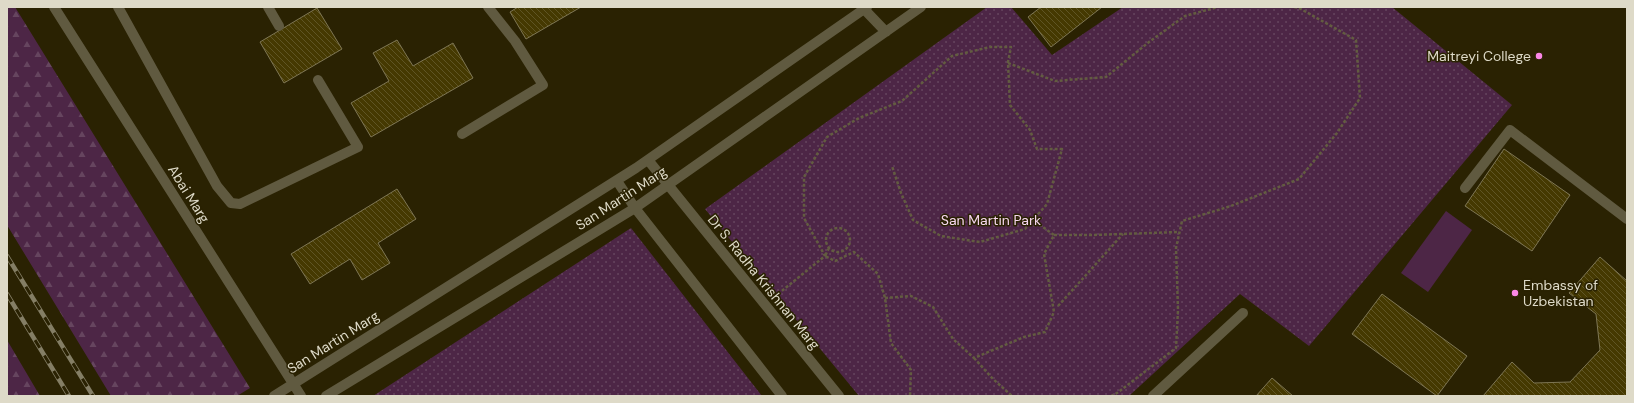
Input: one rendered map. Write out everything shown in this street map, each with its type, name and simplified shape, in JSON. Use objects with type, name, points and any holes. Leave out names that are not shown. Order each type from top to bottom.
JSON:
[{"type":"street","name":"Abai Marg","points":[[54,7],[301,396]]},
{"type":"street","points":[[118,7],[217,186],[231,203],[240,204],[358,147],[318,80]]},
{"type":"street","points":[[268,7],[279,26]]},
{"type":"street","points":[[462,134],[543,85],[515,41],[488,7]]},
{"type":"street","name":"San Martin Marg","points":[[274,396],[648,160],[864,8]]},
{"type":"street","points":[[864,8],[886,32]]},
{"type":"street","name":"San Martin Marg","points":[[326,396],[341,392],[635,208],[886,32],[914,9]]},
{"type":"street","points":[[1465,188],[1510,130],[1627,219]]},
{"type":"street","name":"Dr S. Radha Krishnan Marg","points":[[648,160],[839,396]]},
{"type":"street","points":[[617,180],[635,208],[782,396]]},
{"type":"street","points":[[1154,396],[1243,313]]},
{"type":"path","points":[[1008,63],[1055,81],[1106,77],[1149,42],[1185,16],[1218,7]]},
{"type":"path","points":[[1111,396],[1176,348],[1178,310],[1176,248],[1182,220],[1231,206],[1299,179],[1337,133],[1360,98],[1356,40],[1299,8],[1294,7]]},
{"type":"path","points":[[892,166],[901,193],[913,220],[940,236],[980,242],[1024,229],[1033,220],[1047,204],[1062,149],[1037,149],[1030,130],[1010,105],[1008,63],[1011,47],[990,47],[952,56],[902,101],[859,118],[827,137],[804,178],[804,218],[825,256],[835,261],[854,252],[878,274],[885,298],[891,344],[911,370],[910,396]]},
{"type":"path","points":[[1033,220],[1054,235],[1179,232]]},
{"type":"path","points":[[835,228],[841,228],[846,232],[849,237],[849,243],[846,248],[840,251],[834,251],[829,248],[826,242],[826,236],[830,231],[835,228]]},
{"type":"path","points":[[1058,306],[1124,234]]},
{"type":"path","points":[[974,358],[1024,337],[1045,332],[1054,312],[1044,254],[1054,235]]},
{"type":"path","points":[[765,305],[825,256],[829,248]]},
{"type":"path","points":[[885,298],[911,296],[933,307],[953,338],[1012,396]]},
{"type":"green space","points":[[7,7],[15,7],[250,388],[237,396],[111,396],[7,225]]},
{"type":"green space","name":"San Martin Park","points":[[987,7],[1011,7],[1052,55],[1123,7],[1392,7],[1512,105],[1309,346],[1240,294],[1129,396],[859,396],[705,209]]},
{"type":"green space","points":[[1446,211],[1472,230],[1428,292],[1401,273]]},
{"type":"green space","points":[[631,228],[762,396],[373,396]]},
{"type":"green space","points":[[7,340],[40,396],[7,396]]},
{"type":"building","points":[[518,7],[581,7],[526,39],[510,12]]},
{"type":"building","points":[[1041,7],[1102,7],[1051,47],[1028,17]]},
{"type":"building","points":[[317,8],[342,49],[284,83],[260,42]]},
{"type":"building","points":[[397,40],[413,66],[453,43],[473,78],[371,137],[351,103],[389,81],[373,53]]},
{"type":"building","points":[[1504,149],[1570,195],[1532,251],[1465,206]]},
{"type":"building","points":[[397,189],[416,219],[378,243],[390,263],[362,280],[350,259],[310,284],[291,254]]},
{"type":"building","points":[[1600,257],[1627,281],[1627,396],[1483,396],[1512,362],[1534,383],[1570,382],[1600,350],[1596,314],[1569,293]]},
{"type":"building","points":[[1382,294],[1467,356],[1437,396],[1352,334]]},
{"type":"building","points":[[1272,378],[1293,396],[1256,396]]},
{"type":"railway","points":[[7,256],[93,396]]},
{"type":"railway","points":[[7,294],[69,396]]},
{"type":"place","name":"Maitreyi College","points":[[1539,56]]},
{"type":"place","name":"Embassy of Uzbekistan","points":[[1515,293]]}]
